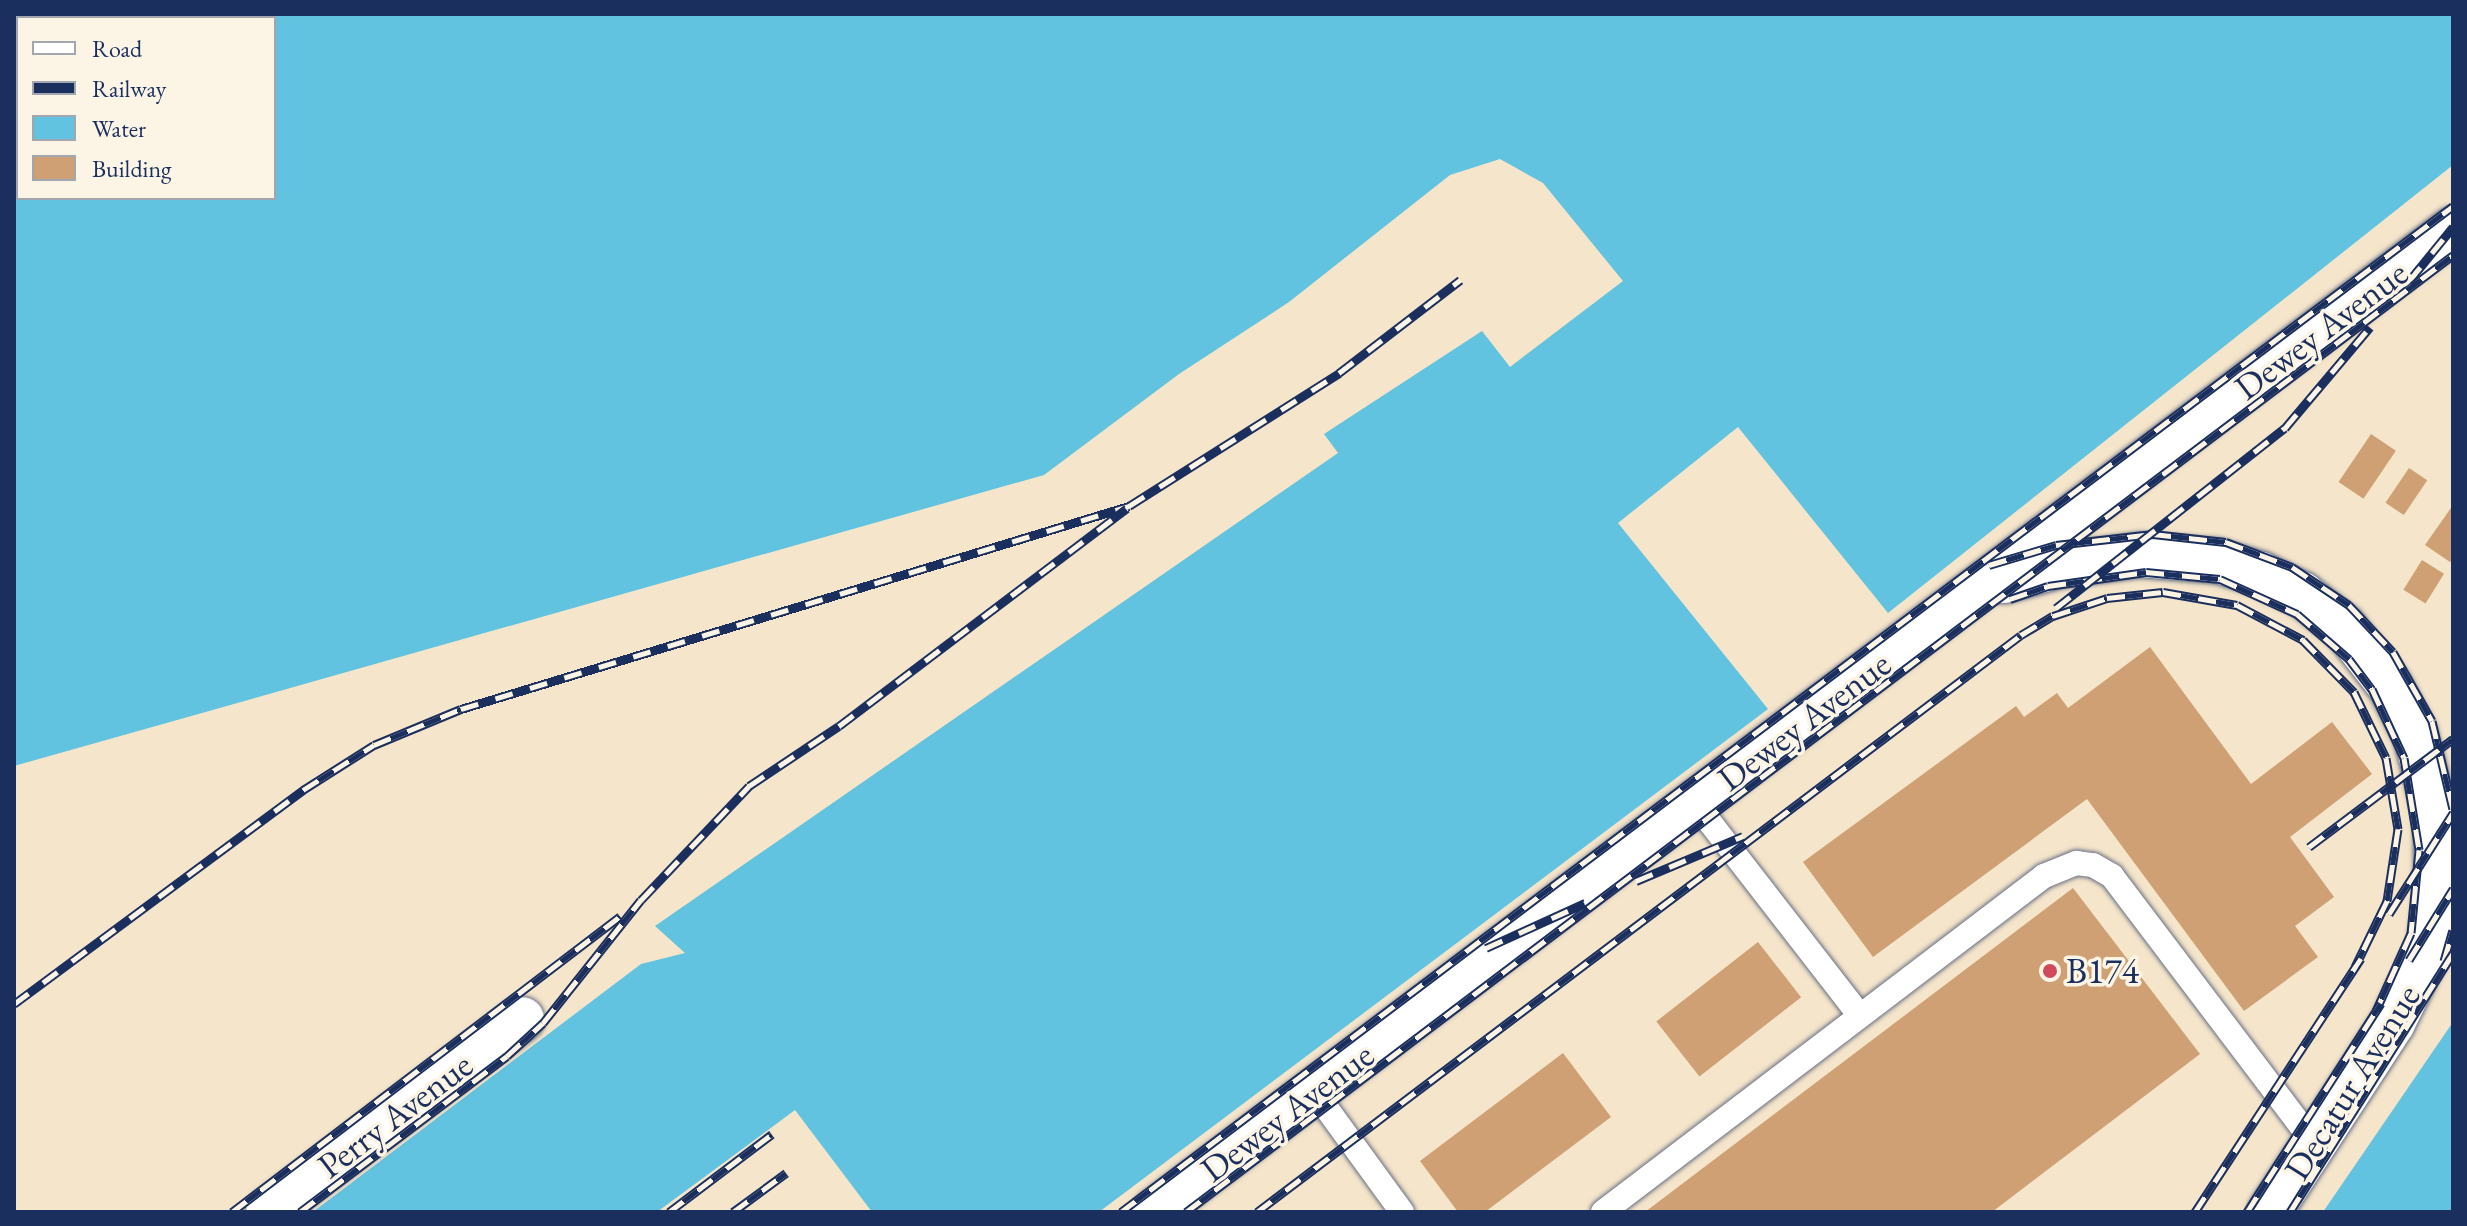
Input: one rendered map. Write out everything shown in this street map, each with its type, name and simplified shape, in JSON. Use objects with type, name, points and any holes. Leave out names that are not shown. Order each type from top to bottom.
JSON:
[{"type":"street","name":"Dewey Avenue","points":[[1154,1212],[2453,229]]},
{"type":"street","name":"Decatur Avenue","points":[[1953,609],[2006,580],[2037,571],[2163,554],[2218,561],[2261,574],[2324,610],[2361,645],[2390,686],[2409,721],[2430,780],[2438,837],[2436,916],[2415,984],[2270,1212]]},
{"type":"street","points":[[2415,984],[2453,924]]},
{"type":"street","name":"Perry Avenue","points":[[268,1212],[522,1019]]},
{"type":"lane","points":[[1695,803],[1860,1016]]},
{"type":"lane","points":[[1603,1212],[2044,876],[2065,865],[2093,865],[2112,876],[2314,1143]]},
{"type":"lane","points":[[1314,1091],[1402,1212]]},
{"type":"water","points":[[14,14],[2453,14],[2453,165],[1888,613],[1738,427],[1618,523],[1768,709],[1099,1212],[872,1212],[795,1110],[657,1212],[313,1212],[641,964],[685,953],[655,926],[1338,453],[1324,434],[1482,331],[1510,367],[1623,281],[1543,183],[1500,159],[1450,175],[1289,302],[1179,374],[1044,475],[14,766]]},
{"type":"water","points":[[2453,1022],[2453,1212],[2323,1212]]},
{"type":"building","points":[[2371,434],[2396,451],[2363,499],[2339,482]]},
{"type":"building","points":[[2409,468],[2427,480],[2404,515],[2386,503]]},
{"type":"building","points":[[2453,505],[2453,558],[2450,562],[2425,545]]},
{"type":"building","points":[[2422,560],[2444,574],[2426,603],[2403,590]]},
{"type":"building","points":[[2150,647],[2251,784],[2332,722],[2372,774],[2290,837],[2334,897],[2295,926],[2318,957],[2244,1011],[2087,799],[1873,957],[1803,862],[2016,706],[2024,717],[2057,693],[2068,708]]},
{"type":"building","name":"B174","points":[[2073,888],[2200,1054],[1992,1212],[1645,1212]]},
{"type":"building","points":[[1758,942],[1801,997],[1699,1077],[1656,1021]]},
{"type":"building","points":[[1563,1053],[1611,1117],[1485,1212],[1458,1212],[1420,1161]]},
{"type":"railway","points":[[1121,1212],[2453,206]]},
{"type":"railway","points":[[2409,281],[2453,227]]},
{"type":"railway","points":[[1186,1212],[2453,255]]},
{"type":"railway","points":[[14,1004],[303,790],[374,745],[461,709],[1129,506],[1339,373],[1460,280]]},
{"type":"railway","points":[[2056,608],[2285,428],[2370,327]]},
{"type":"railway","points":[[300,1212],[507,1056],[543,1023],[641,900],[749,786],[839,726],[1127,508]]},
{"type":"railway","points":[[1989,565],[2056,545],[2153,534],[2226,542],[2292,567],[2349,605],[2393,652],[2432,721],[2453,809]]},
{"type":"railway","points":[[2010,599],[2048,586],[2146,572],[2220,579],[2297,614],[2349,659],[2372,689],[2404,758],[2419,850],[2411,933],[2376,1011]]},
{"type":"railway","points":[[1257,1212],[2021,635],[2053,616],[2107,598],[2163,592],[2237,605],[2303,640],[2354,692],[2386,758],[2398,829],[2387,901],[2355,967]]},
{"type":"railway","points":[[2309,847],[2453,739]]},
{"type":"railway","points":[[2389,914],[2453,813]]},
{"type":"railway","points":[[1636,881],[1743,836]]},
{"type":"railway","points":[[2409,960],[2453,889]]},
{"type":"railway","points":[[1486,948],[1585,903]]},
{"type":"railway","points":[[232,1212],[620,916]]},
{"type":"railway","points":[[2444,961],[2453,930]]},
{"type":"railway","points":[[2290,1212],[2453,953]]},
{"type":"railway","points":[[2195,1212],[2361,958]]},
{"type":"railway","points":[[2247,1212],[2381,1003]]},
{"type":"railway","points":[[669,1212],[772,1134]]},
{"type":"railway","points":[[733,1212],[786,1173]]},
{"type":"place","name":"B174","points":[[2050,971]]}]
